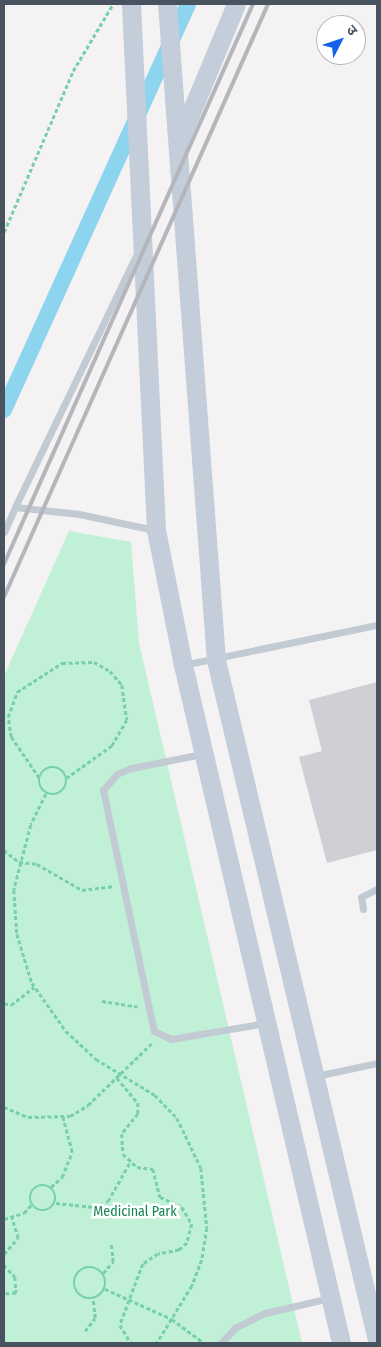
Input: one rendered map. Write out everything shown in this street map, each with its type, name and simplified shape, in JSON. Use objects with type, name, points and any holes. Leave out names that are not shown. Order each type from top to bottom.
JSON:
[{"type":"street","points":[[130,4],[144,210],[156,530],[183,665],[269,1022],[341,1343]]},
{"type":"street","points":[[167,4],[216,660],[377,1340]]},
{"type":"street","points":[[177,137],[236,4]]},
{"type":"lane","points":[[4,532],[145,236]]},
{"type":"lane","points":[[15,507],[79,514],[156,530]]},
{"type":"lane","points":[[183,665],[216,660],[377,626]]},
{"type":"lane","points":[[204,754],[130,768],[117,774],[103,790],[154,1031],[161,1037],[194,1036],[269,1022]]},
{"type":"lane","points":[[363,909],[361,897],[377,889]]},
{"type":"lane","points":[[313,1076],[377,1063]]},
{"type":"lane","points":[[221,1343],[235,1328],[264,1313],[331,1298]]},
{"type":"path","points":[[4,232],[73,71],[113,4]]},
{"type":"path","points":[[46,794],[60,794],[67,778],[112,746],[127,720],[122,685],[110,671],[94,662],[62,663],[17,692],[8,716],[10,737],[39,778],[46,794],[19,862],[14,890],[16,926],[34,987],[66,1031],[96,1059],[155,1094],[177,1118],[201,1168],[207,1219],[202,1260],[172,1319],[157,1343]]},
{"type":"path","points":[[39,778],[52,766],[67,778]]},
{"type":"path","points":[[4,850],[19,862],[37,864],[82,890],[122,885]]},
{"type":"path","points":[[4,1003],[11,1005],[34,987]]},
{"type":"path","points":[[102,1001],[149,1009]]},
{"type":"path","points":[[4,1107],[28,1117],[63,1118],[88,1105],[122,1073],[141,1051],[161,1037]]},
{"type":"path","points":[[117,1078],[138,1103],[138,1114],[120,1144],[130,1162],[152,1169],[160,1197],[182,1206],[192,1224],[187,1243],[179,1250],[158,1254],[144,1264],[120,1325],[131,1343]]},
{"type":"path","points":[[4,1219],[12,1218],[31,1204],[34,1188],[51,1187],[62,1177],[72,1152],[63,1118]]},
{"type":"path","points":[[31,1204],[42,1212],[56,1203],[94,1207],[108,1201],[130,1162]]},
{"type":"path","points":[[51,1187],[56,1203]]},
{"type":"path","points":[[4,1254],[18,1238],[12,1218]]},
{"type":"path","points":[[105,1289],[103,1274],[113,1262],[111,1243]]},
{"type":"path","points":[[4,1265],[15,1277],[16,1293],[4,1294]]},
{"type":"path","points":[[93,1299],[75,1291],[75,1275],[88,1267],[103,1274]]},
{"type":"path","points":[[105,1289],[172,1319],[204,1343]]},
{"type":"path","points":[[93,1299],[105,1289]]},
{"type":"path","points":[[85,1331],[95,1318],[93,1299]]},
{"type":"green space","name":"Medicinal Park","points":[[69,531],[131,542],[139,643],[302,1343],[4,1343],[4,676]]},
{"type":"building","points":[[377,682],[377,850],[327,863],[299,757],[322,751],[309,700]]},
{"type":"waterway","points":[[4,410],[188,4]]},
{"type":"railway","points":[[4,564],[253,4]]},
{"type":"railway","points":[[4,597],[268,4]]}]
